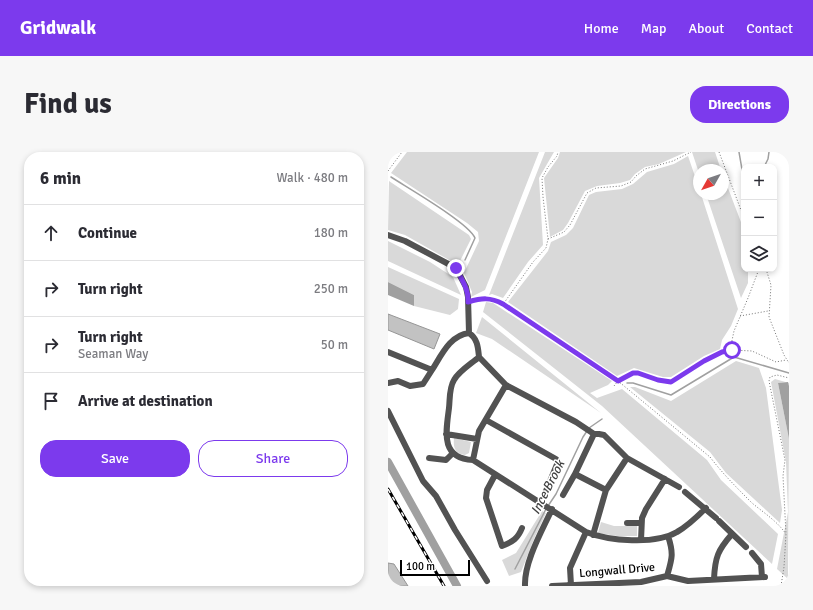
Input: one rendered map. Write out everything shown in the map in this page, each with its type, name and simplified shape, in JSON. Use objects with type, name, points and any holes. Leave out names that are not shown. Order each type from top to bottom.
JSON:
[{"type":"street","points":[[388,235],[405,241],[456,268],[466,287],[468,297],[469,333],[472,335],[478,347],[479,357],[506,385],[576,422],[593,434],[604,435],[627,458],[679,487]]},
{"type":"street","points":[[388,384],[398,381],[410,386],[423,384],[445,348],[456,338],[469,333]]},
{"type":"street","points":[[388,352],[432,370]]},
{"type":"street","points":[[479,357],[457,376],[452,384],[446,434],[447,443],[458,458],[473,460],[593,535],[616,539],[641,540],[668,536],[685,527],[706,508]]},
{"type":"street","points":[[473,460],[479,431],[506,385]]},
{"type":"street","points":[[388,411],[424,481],[436,496],[455,530],[487,581]]},
{"type":"street","points":[[486,420],[556,459],[558,462],[546,491]]},
{"type":"street","points":[[446,434],[477,440]]},
{"type":"street","points":[[563,495],[575,474],[593,434]]},
{"type":"street","points":[[429,458],[446,460],[453,453]]},
{"type":"street","points":[[593,535],[606,490],[627,458]]},
{"type":"street","points":[[575,474],[606,490]]},
{"type":"street","points":[[496,475],[487,490],[486,498],[502,546],[514,541],[522,528]]},
{"type":"street","points":[[641,540],[642,518],[664,479]]},
{"type":"street","points":[[686,492],[706,508],[746,547]]},
{"type":"street","points":[[525,586],[524,579],[528,565],[551,509]]},
{"type":"street","points":[[627,524],[641,523]]},
{"type":"street","points":[[571,585],[570,568],[586,532]]},
{"type":"street","points":[[714,579],[714,566],[718,553],[732,534]]},
{"type":"street","name":"Longwall Drive","points":[[552,586],[641,582],[667,576],[671,563],[672,550],[668,536]]},
{"type":"street","points":[[667,576],[688,581],[764,577],[761,564],[752,553]]},
{"type":"path","points":[[388,171],[402,152]]},
{"type":"path","points":[[503,304],[533,262],[546,248],[548,239],[542,178],[548,167],[557,156],[558,152]]},
{"type":"path","points":[[548,239],[564,232],[570,225],[587,193],[596,188],[621,186],[631,182],[645,169],[674,161],[691,152]]},
{"type":"path","points":[[719,152],[741,210]]},
{"type":"path","points":[[730,350],[734,331],[758,272]]},
{"type":"path","points":[[767,272],[771,285],[769,311],[770,322],[786,360],[789,363]]},
{"type":"path","points":[[468,302],[481,298],[494,300],[503,304],[618,381],[710,457],[722,473],[753,503],[781,526],[786,534]]},
{"type":"path","points":[[740,316],[769,311]]},
{"type":"path","points":[[614,386],[618,381],[633,373],[671,382],[704,361],[722,352],[730,350],[752,351],[776,362],[786,360]]},
{"type":"path","points":[[781,586],[786,534],[783,476],[785,460],[768,381],[773,376],[789,378]]},
{"type":"shaded area","points":[[407,152],[539,152],[485,290],[471,297],[472,292],[464,273],[479,241],[478,232],[467,223],[391,173]]},
{"type":"shaded area","points":[[545,152],[554,152],[539,178],[543,245],[528,262],[503,298],[492,294],[489,295]]},
{"type":"shaded area","points":[[560,152],[686,152],[659,164],[645,167],[635,174],[630,180],[597,186],[585,191],[563,230],[550,237],[544,178],[558,158]]},
{"type":"shaded area","points":[[692,152],[715,152],[719,164],[696,164]]},
{"type":"shaded area","points":[[688,156],[693,171],[693,200],[703,200],[738,309],[731,326],[722,340],[720,349],[704,356],[671,377],[663,377],[634,368],[617,376],[508,302],[548,251],[551,242],[566,235],[573,228],[589,195],[596,192],[622,189],[633,184],[647,172],[674,164]]},
{"type":"shaded area","points":[[389,181],[469,235],[471,239],[458,265],[405,235],[388,230]]},
{"type":"shaded area","points":[[729,191],[741,222],[741,272],[748,272],[748,283],[741,298],[708,200],[729,200]]},
{"type":"shaded area","points":[[388,241],[430,262],[453,277],[461,295],[388,261]]},
{"type":"shaded area","points":[[388,267],[459,299],[458,309],[450,315],[414,306],[414,295],[388,282]]},
{"type":"shaded area","points":[[388,282],[414,295],[414,306],[388,295]]},
{"type":"shaded area","points":[[486,302],[493,303],[612,381],[608,385],[590,393],[597,398],[622,389],[707,460],[721,480],[778,534],[772,564],[602,406],[483,312]]},
{"type":"shaded area","points":[[482,317],[601,413],[492,339],[476,333]]},
{"type":"shaded area","points":[[736,361],[759,368],[766,388],[782,510],[780,523],[726,473],[710,452],[630,387],[635,387],[671,401]]},
{"type":"shaded area","points":[[775,379],[786,382],[778,383],[789,439],[788,579],[777,569],[788,512],[786,462],[771,382]]},
{"type":"shaded area","points":[[788,382],[789,386],[789,439],[778,383]]},
{"type":"shaded area","points":[[454,438],[471,442],[469,453],[465,455],[455,450]]},
{"type":"shaded area","points":[[542,511],[546,513],[521,572],[509,576],[502,560],[516,553]]},
{"type":"shaded area","points":[[601,522],[614,526],[637,526],[637,536],[617,536],[598,533]]},
{"type":"building","points":[[388,314],[440,334],[434,349],[388,330]]},
{"type":"building","points":[[388,563],[394,564],[408,586],[388,586]]},
{"type":"waterway","points":[[739,152],[741,164]]},
{"type":"waterway","points":[[766,164],[769,152]]},
{"type":"waterway","points":[[391,177],[450,215],[470,232],[475,238],[465,260]]},
{"type":"waterway","name":"Ince Brook","points":[[627,383],[633,383],[671,395],[734,357],[789,373]]},
{"type":"waterway","name":"Ince Brook","points":[[589,428],[602,419]]},
{"type":"waterway","name":"Ince Brook","points":[[548,506],[556,494],[587,431]]},
{"type":"waterway","points":[[388,462],[457,586]]},
{"type":"waterway","name":"Ince Brook","points":[[515,569],[546,509]]},
{"type":"railway","points":[[388,489],[444,586]]},
{"type":"route","points":[[456,268],[466,287],[468,302],[481,298],[494,300],[503,304],[618,381],[633,373],[638,373],[658,380],[671,382],[704,361],[722,352],[732,350]]}]
